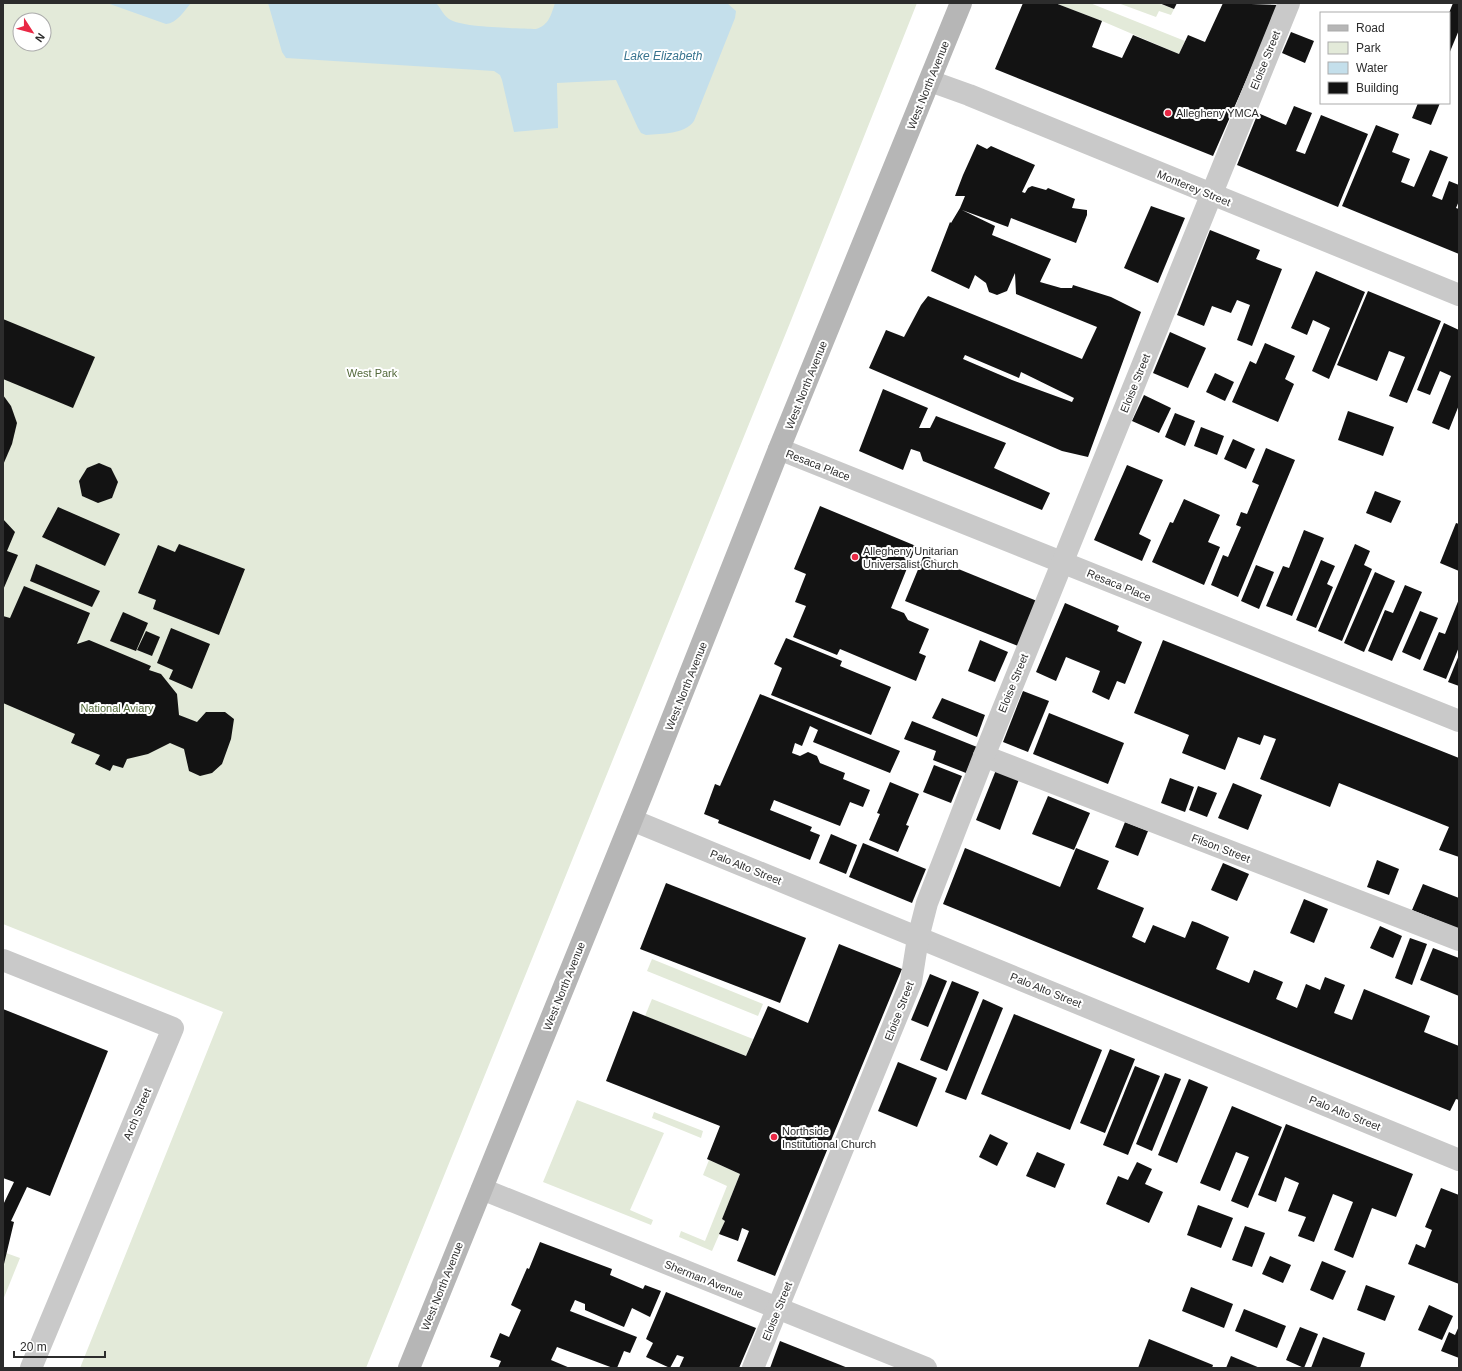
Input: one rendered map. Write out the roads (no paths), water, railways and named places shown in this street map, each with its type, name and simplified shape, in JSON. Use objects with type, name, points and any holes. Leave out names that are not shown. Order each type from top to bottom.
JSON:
[{"type":"main road","name":"West North Avenue","points":[[409,1368],[632,820],[779,449],[961,3]]},
{"type":"street","name":"Eloise Street","points":[[753,1368],[911,982],[918,938],[927,903],[984,756],[1288,3]]},
{"type":"street","name":"Monterey Street","points":[[930,81],[969,95],[1459,295]]},
{"type":"street","name":"Resaca Place","points":[[779,449],[1459,721]]},
{"type":"street","name":"Filson Street","points":[[984,756],[1459,940]]},
{"type":"street","name":"Palo Alto Street","points":[[632,820],[1459,1160]]},
{"type":"street","name":"Arch Street","points":[[3,960],[173,1028],[31,1368]]},
{"type":"street","name":"Sherman Avenue","points":[[482,1189],[926,1368]]},
{"type":"water","points":[[107,3],[191,3],[177,19],[166,24]]},
{"type":"water","name":"Lake Elizabeth","points":[[268,3],[436,3],[449,19],[455,22],[477,26],[536,29],[547,22],[555,3],[727,3],[736,11],[735,18],[694,121],[690,126],[679,131],[646,135],[641,133],[638,128],[616,80],[557,83],[558,128],[514,132],[502,80],[500,75],[494,71],[286,58],[282,52]]},
{"type":"place","name":"Allegheny YMCA","points":[[1168,113]]},
{"type":"place","name":"Allegheny Unitarian Universalist Church","points":[[855,557]]},
{"type":"place","name":"Northside Institutional Church","points":[[774,1137]]},
{"type":"park label","name":"West Park","points":[[372,373]]},
{"type":"park label","name":"National Aviary","points":[[117,708]]}]
